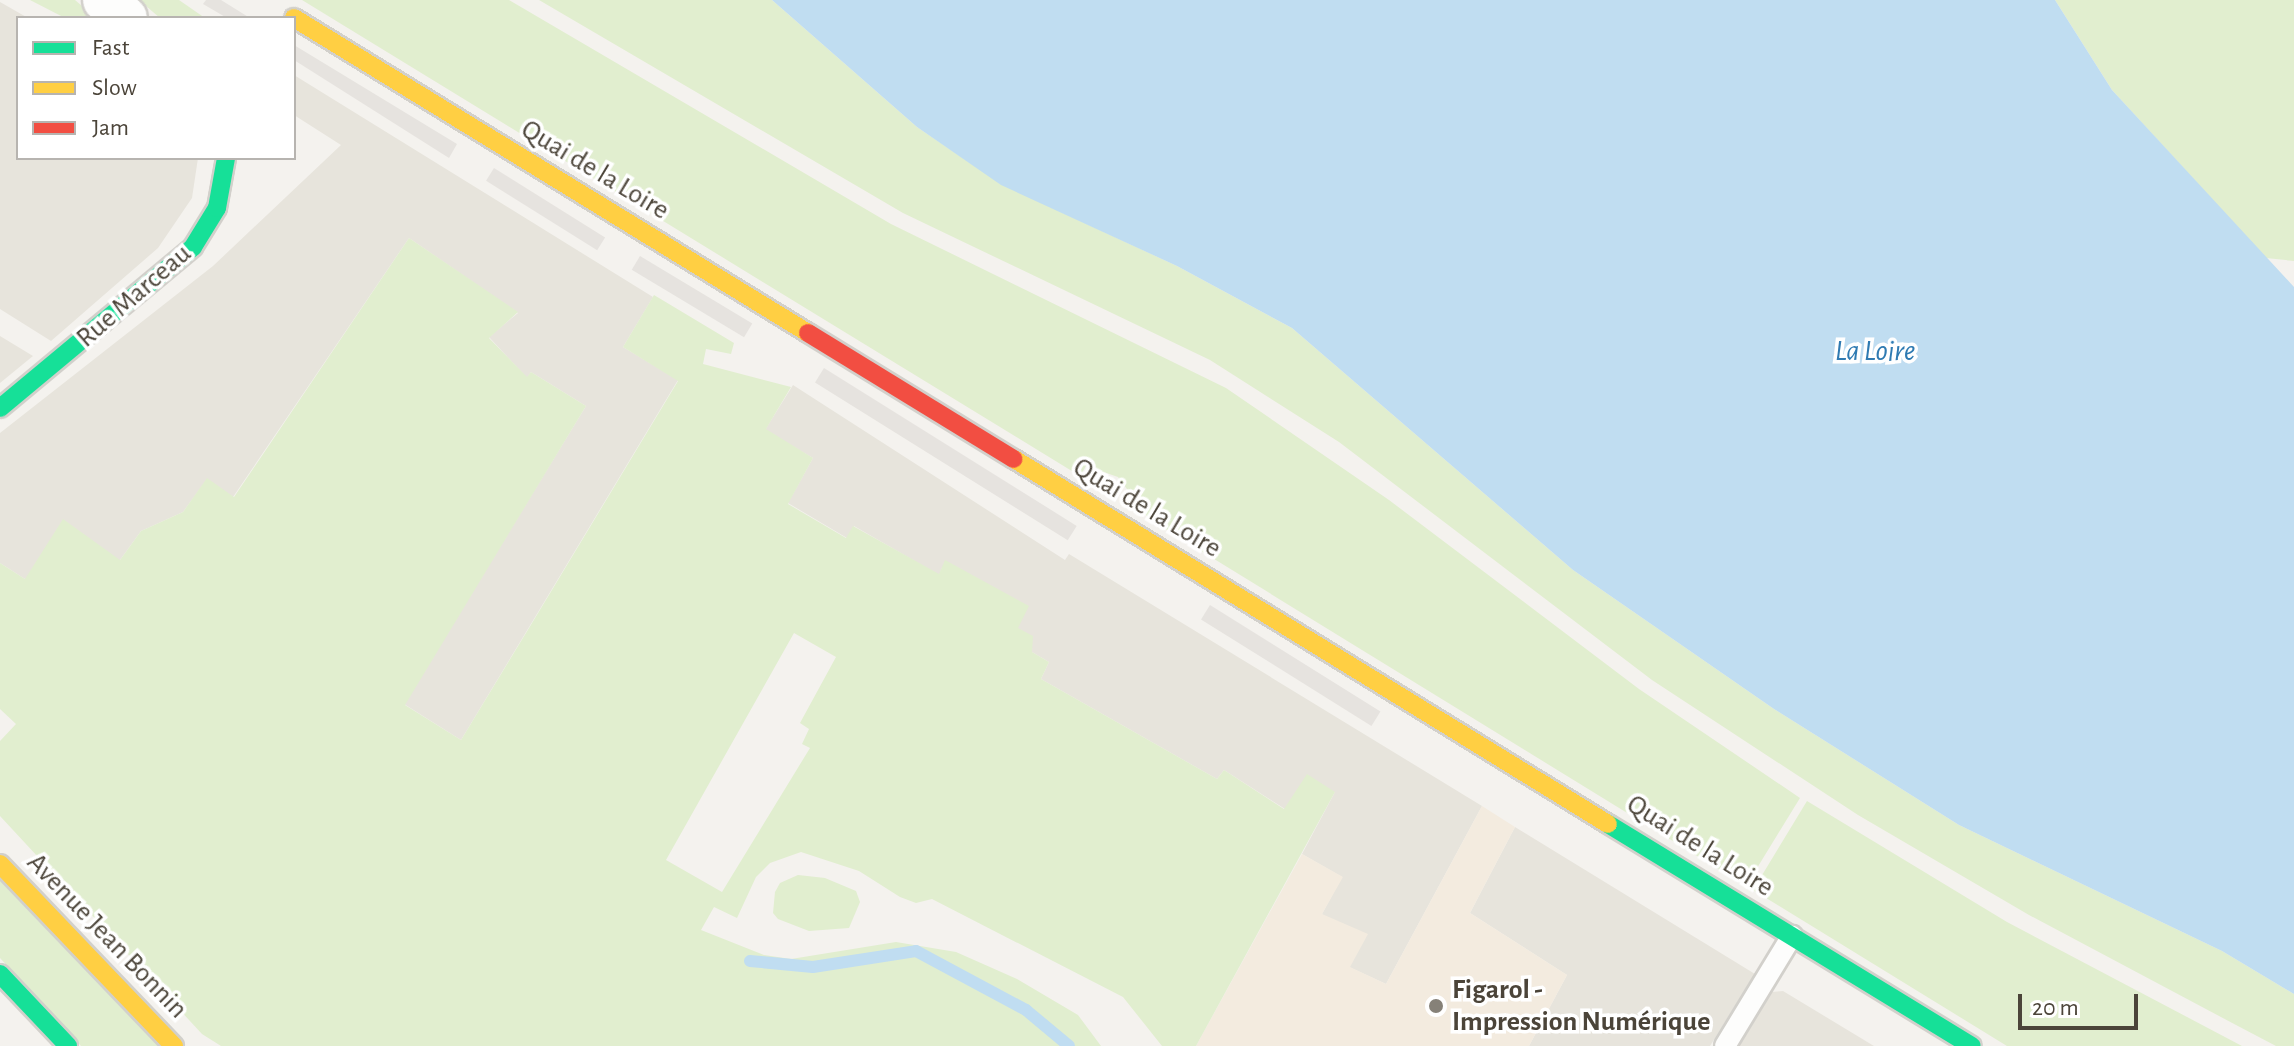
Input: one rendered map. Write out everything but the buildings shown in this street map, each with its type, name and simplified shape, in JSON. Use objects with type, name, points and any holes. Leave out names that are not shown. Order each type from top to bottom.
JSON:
[{"type":"main road","name":"Quai de la Loire","points":[[274,6],[291,16]]},
{"type":"main road","name":"Quai de la Loire","points":[[296,19],[1971,1046]]},
{"type":"main road","name":"Rue Marceau","points":[[0,408],[193,247],[217,208],[226,160]]},
{"type":"main road","name":"Avenue Jean Bonnin","points":[[0,864],[174,1046]]},
{"type":"main road","points":[[0,974],[68,1046]]},
{"type":"street","points":[[104,0],[124,16]]},
{"type":"lane","points":[[1725,1046],[1792,936]]},
{"type":"shaded area","points":[[206,0],[221,0],[247,16],[224,16],[203,4]]},
{"type":"shaded area","points":[[0,2],[24,16],[16,16],[16,160],[198,160],[192,198],[158,248],[51,341],[0,309]]},
{"type":"shaded area","points":[[296,46],[457,144],[449,158],[296,61]]},
{"type":"shaded area","points":[[296,76],[653,297],[623,347],[678,380],[461,740],[404,704],[586,406],[531,372],[527,378],[489,337],[518,313],[409,238],[233,497],[207,479],[183,512],[141,531],[120,560],[25,579],[0,563],[0,433],[213,266],[341,145],[296,116]]},
{"type":"shaded area","points":[[494,168],[605,237],[597,250],[486,181]]},
{"type":"shaded area","points":[[640,256],[752,323],[744,337],[632,270]]},
{"type":"shaded area","points":[[0,336],[33,356],[0,383]]},
{"type":"shaded area","points":[[824,368],[1077,526],[1068,540],[815,382]]},
{"type":"shaded area","points":[[793,385],[1065,560],[1069,554],[1482,806],[1386,984],[1349,967],[1322,914],[1342,877],[1302,854],[1335,792],[1285,809],[1224,770],[1217,779],[1041,679],[1049,662],[1032,652],[1031,641],[1017,628],[1028,606],[942,568],[939,575],[854,526],[847,538],[788,503],[813,458],[765,430]]},
{"type":"shaded area","points":[[1210,605],[1380,712],[1371,726],[1201,619]]},
{"type":"shaded area","points":[[1482,806],[1515,827],[1470,913],[1567,975],[1529,1046],[1196,1046],[1302,854],[1343,877],[1322,914],[1368,934],[1350,967],[1386,984]]},
{"type":"shaded area","points":[[1515,827],[1755,974],[1710,1046],[1529,1046],[1567,975],[1470,913]]},
{"type":"shaded area","points":[[1783,991],[1874,1046],[1738,1046],[1772,992]]},
{"type":"green space","points":[[30,0],[75,0],[94,16],[61,16]]},
{"type":"green space","points":[[139,0],[179,0],[202,16],[158,16]]},
{"type":"green space","points":[[302,0],[509,0],[891,224],[1226,388],[1389,500],[1639,689],[1800,798],[1746,886],[1149,519],[1118,477],[1086,466],[1080,476]]},
{"type":"green space","points":[[539,0],[772,0],[917,127],[1001,184],[1177,266],[1292,328],[1573,570],[1774,709],[1959,825],[2222,951],[2294,994],[2294,1046],[2276,1046],[2236,1025],[2029,915],[1858,815],[1652,680],[1339,442],[1210,360],[903,213]]},
{"type":"green space","points":[[2055,0],[2294,0],[2294,261],[2266,258],[2112,90]]},
{"type":"green space","points":[[409,238],[518,312],[489,338],[527,377],[531,372],[586,406],[405,705],[461,740],[678,381],[623,347],[654,295],[734,343],[731,354],[706,349],[703,364],[791,387],[766,429],[813,458],[788,504],[846,538],[853,526],[939,574],[945,560],[1029,606],[1018,628],[1033,636],[1032,652],[1049,662],[1041,679],[1217,779],[1224,770],[1284,809],[1307,774],[1335,792],[1196,1046],[1162,1046],[1123,997],[932,899],[916,903],[900,897],[859,871],[801,852],[770,863],[756,877],[737,918],[714,907],[701,930],[764,955],[791,959],[896,942],[956,952],[1017,979],[1078,1015],[1101,1046],[221,1046],[202,1034],[0,816],[0,741],[16,724],[0,709],[0,563],[25,579],[63,519],[120,560],[141,531],[183,512],[207,478],[234,497]],"holes":[[[794,633],[836,657],[800,723],[809,729],[802,744],[810,748],[722,892],[666,860]]]},
{"type":"green space","points":[[1807,801],[2007,922],[2242,1046],[2007,1046],[1753,890]]},
{"type":"green space","points":[[0,875],[159,1046],[81,1046],[0,958]]},
{"type":"green space","points":[[798,875],[825,878],[856,891],[860,902],[849,928],[809,931],[778,919],[773,913],[775,892],[780,883]]},
{"type":"water","name":"La Loire","points":[[772,0],[2055,0],[2112,90],[2294,287],[2294,994],[2222,951],[1959,825],[1774,709],[1573,570],[1292,328],[1177,266],[1001,185],[917,127]]},
{"type":"waterway","points":[[750,961],[813,967],[916,951],[1026,1010],[1069,1046]]},
{"type":"traffic: fast","points":[[0,408],[193,247],[217,208],[226,160]]},
{"type":"traffic: fast","points":[[1608,824],[1971,1046]]},
{"type":"traffic: fast","points":[[0,974],[68,1046]]},
{"type":"traffic: slow","points":[[296,19],[808,333]]},
{"type":"traffic: slow","points":[[1014,459],[1608,824]]},
{"type":"traffic: slow","points":[[0,864],[174,1046]]},
{"type":"traffic: jam","points":[[808,333],[1014,459]]},
{"type":"place","name":"Figarol - Impression Numérique","points":[[1436,1006]]}]
